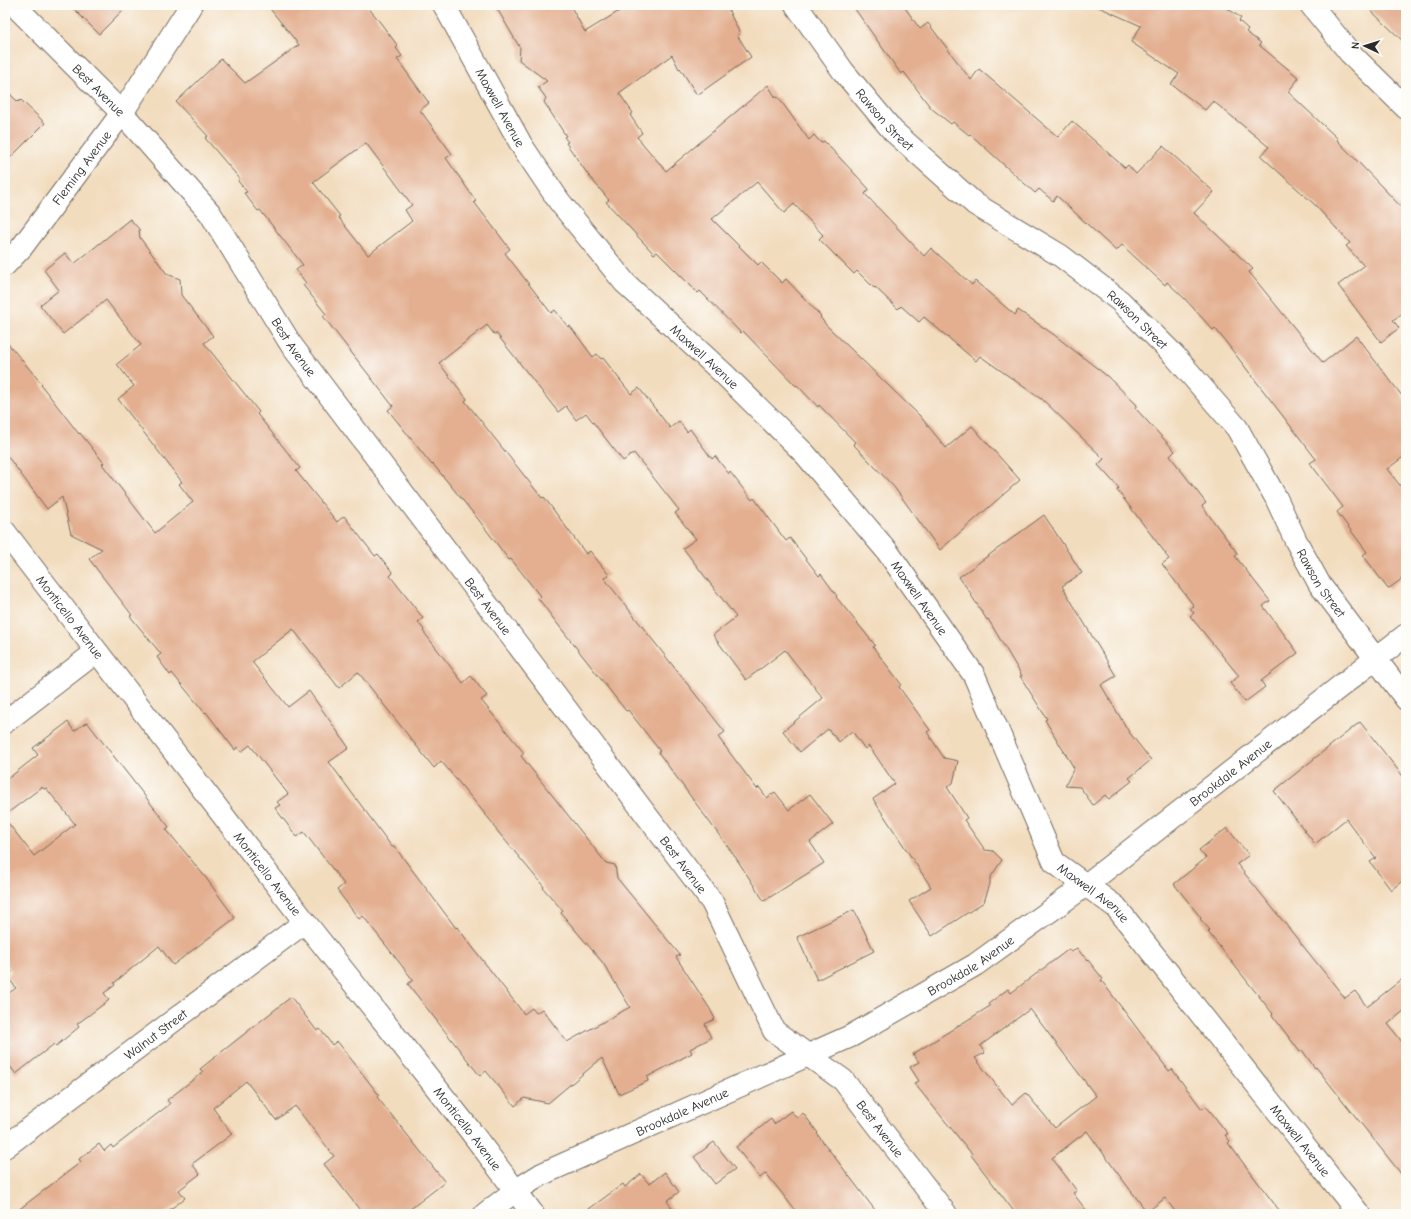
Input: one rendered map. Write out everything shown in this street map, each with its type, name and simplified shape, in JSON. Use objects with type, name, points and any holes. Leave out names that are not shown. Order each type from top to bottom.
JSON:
[{"type":"street","name":"Best Avenue","points":[[14,5],[122,113],[210,213],[292,346],[712,902],[774,1031],[843,1080],[946,1214]]},
{"type":"street","name":"Fleming Avenue","points":[[5,265],[22,248],[122,113],[191,5]]},
{"type":"street","name":"Maxwell Avenue","points":[[444,5],[522,146],[559,201],[615,272],[625,283],[723,373],[805,454],[887,551],[974,674],[1054,862],[1116,907],[1358,1214]]},
{"type":"street","name":"Rawson Street","points":[[796,5],[843,71],[893,131],[975,204],[1061,256],[1120,301],[1174,355],[1237,428],[1276,498],[1296,541],[1320,585],[1406,699]]},
{"type":"street","points":[[1312,5],[1350,53],[1406,108]]},
{"type":"street","name":"Monticello Avenue","points":[[5,532],[305,922],[469,1129],[533,1214]]},
{"type":"street","name":"Brookdale Avenue","points":[[485,1214],[515,1191],[542,1174],[851,1036],[969,969],[1086,885],[1406,635]]},
{"type":"street","points":[[5,722],[96,652]]},
{"type":"street","name":"Walnut Street","points":[[5,1147],[305,922]]},
{"type":"building","points":[[70,5],[128,5],[99,34]]},
{"type":"building","points":[[267,5],[366,5],[376,17],[398,46],[396,48],[402,56],[397,59],[429,103],[420,110],[452,154],[446,158],[476,201],[474,202],[510,249],[505,253],[551,313],[555,310],[568,327],[570,326],[593,357],[597,354],[601,359],[603,358],[631,394],[639,388],[670,428],[679,421],[687,432],[690,429],[712,459],[715,456],[752,500],[754,498],[786,541],[790,538],[819,576],[821,574],[837,596],[836,597],[875,645],[873,647],[901,684],[899,687],[930,730],[927,732],[944,758],[958,761],[953,783],[947,787],[967,818],[964,820],[985,850],[993,851],[1002,860],[990,878],[990,884],[984,902],[932,936],[909,901],[931,887],[873,799],[895,784],[869,746],[865,749],[852,731],[839,742],[828,729],[800,752],[783,731],[823,698],[785,650],[746,680],[713,635],[736,617],[683,548],[696,539],[675,513],[679,510],[634,453],[623,461],[586,413],[576,420],[566,406],[558,412],[496,333],[494,334],[487,325],[439,363],[467,399],[465,401],[542,498],[544,497],[586,554],[590,551],[609,575],[604,578],[725,732],[718,737],[757,789],[759,787],[767,798],[775,792],[789,810],[810,794],[833,824],[810,842],[824,863],[764,901],[736,858],[658,752],[660,751],[628,710],[626,711],[556,622],[538,598],[540,596],[511,559],[509,560],[478,519],[388,410],[393,406],[323,316],[326,314],[303,285],[306,283],[296,270],[303,265],[260,210],[258,211],[244,193],[247,192],[238,181],[240,179],[205,138],[208,136],[176,102],[221,59],[245,83],[299,45]],"holes":[[[366,143],[412,205],[405,210],[412,221],[368,255],[313,182]]]},
{"type":"building","points":[[495,5],[570,5],[585,32],[629,5],[726,5],[740,34],[737,35],[751,57],[697,95],[680,68],[679,69],[672,55],[619,93],[633,113],[630,115],[642,133],[637,137],[666,171],[768,85],[776,98],[778,97],[809,140],[814,135],[821,143],[824,141],[869,189],[865,194],[924,256],[931,248],[972,285],[975,281],[1015,315],[1018,310],[1053,334],[1107,376],[1137,405],[1135,408],[1175,451],[1170,456],[1206,503],[1202,506],[1238,554],[1235,556],[1270,601],[1263,606],[1298,653],[1261,681],[1265,687],[1245,702],[1230,683],[1239,676],[1190,616],[1194,613],[1190,608],[1194,606],[1162,564],[1169,559],[1166,554],[1117,490],[1119,488],[1098,465],[1104,459],[1041,398],[980,356],[976,361],[924,317],[919,322],[901,306],[898,309],[857,271],[854,274],[819,239],[823,235],[794,204],[784,213],[757,182],[712,219],[758,265],[761,262],[782,283],[786,279],[821,316],[820,317],[826,325],[920,416],[946,448],[972,426],[1020,480],[940,550],[894,487],[853,444],[855,442],[819,405],[818,407],[797,385],[796,386],[743,331],[741,333],[700,291],[698,293],[657,252],[654,254],[606,202],[609,200],[589,176],[566,143],[568,142],[564,137],[566,136],[544,102],[546,98],[538,87],[547,81],[519,60],[520,48]]},
{"type":"building","points":[[852,5],[903,5],[920,29],[928,23],[971,80],[979,69],[1058,137],[1072,121],[1125,168],[1128,165],[1136,174],[1163,146],[1214,192],[1194,213],[1253,269],[1249,272],[1323,363],[1356,336],[1406,401],[1406,455],[1387,469],[1406,493],[1406,576],[1388,589],[1363,555],[1367,552],[1337,512],[1343,507],[1310,463],[1316,459],[1215,328],[1213,330],[1185,299],[1167,282],[1165,285],[1122,245],[1116,251],[1057,196],[1053,201],[1039,189],[1035,193],[970,134],[969,135],[953,122],[951,124],[931,108],[904,72],[901,74]]},
{"type":"building","points":[[1094,5],[1223,5],[1241,18],[1239,21],[1248,29],[1246,32],[1261,43],[1259,45],[1299,78],[1288,92],[1338,139],[1337,140],[1406,212],[1406,311],[1393,320],[1399,328],[1381,342],[1338,285],[1364,266],[1346,246],[1350,243],[1314,204],[1261,156],[1269,147],[1213,101],[1205,110],[1171,84],[1179,74],[1131,42],[1141,26]]},
{"type":"building","points":[[1365,5],[1406,5],[1406,44]]},
{"type":"building","points":[[5,89],[18,102],[21,100],[45,123],[5,163]]},
{"type":"building","points":[[130,219],[139,229],[140,238],[167,274],[180,279],[181,295],[213,336],[204,343],[259,412],[257,414],[300,468],[296,471],[337,522],[344,516],[375,556],[378,554],[393,573],[390,576],[423,618],[418,622],[424,630],[423,631],[463,683],[471,676],[487,696],[481,700],[524,753],[521,756],[606,863],[615,865],[617,878],[680,955],[676,957],[715,1019],[705,1024],[711,1038],[690,1049],[692,1053],[647,1077],[648,1081],[619,1094],[602,1058],[548,1103],[524,1098],[515,1106],[486,1071],[480,1076],[408,984],[413,980],[363,916],[359,919],[337,890],[344,884],[304,832],[297,837],[275,808],[280,805],[277,802],[288,794],[250,745],[241,752],[237,747],[235,750],[206,712],[205,713],[172,673],[170,675],[157,657],[161,654],[130,616],[132,615],[89,559],[102,549],[71,534],[62,497],[47,509],[5,453],[5,340],[42,384],[41,385],[79,434],[80,433],[104,463],[102,464],[155,533],[193,502],[179,484],[182,482],[118,399],[134,386],[117,364],[141,345],[106,300],[63,334],[40,305],[59,290],[44,270],[65,253],[74,264]],"holes":[[[293,629],[339,688],[358,672],[434,768],[441,761],[544,887],[543,888],[563,911],[561,913],[603,963],[630,1007],[567,1042],[542,1009],[536,1013],[532,1008],[524,1014],[394,846],[392,847],[329,762],[349,748],[309,691],[288,707],[252,662]]]},
{"type":"building","points":[[1044,515],[1082,573],[1062,586],[1116,676],[1101,685],[1129,732],[1151,760],[1129,778],[1132,781],[1109,799],[1105,795],[1093,805],[1080,787],[1065,786],[1074,768],[988,619],[987,620],[959,577]]},
{"type":"building","points":[[68,722],[74,731],[87,722],[169,827],[166,829],[206,878],[235,918],[173,965],[159,946],[104,993],[109,1000],[77,1024],[79,1027],[56,1046],[54,1044],[16,1074],[5,1060],[5,996],[16,988],[7,976],[12,972],[5,961],[5,819],[34,856],[75,824],[46,788],[44,789],[42,787],[5,815],[5,781],[38,755],[33,748]]},
{"type":"building","points":[[1360,722],[1406,780],[1406,878],[1391,890],[1370,862],[1376,858],[1346,819],[1315,844],[1274,791]]},
{"type":"building","points":[[1227,828],[1249,855],[1237,864],[1345,998],[1355,991],[1367,1007],[1406,976],[1406,1009],[1388,1024],[1406,1047],[1406,1180],[1302,1050],[1300,1052],[1272,1015],[1273,1014],[1208,932],[1210,930],[1174,884],[1206,858],[1199,850]]},
{"type":"building","points":[[854,910],[874,951],[817,980],[797,937]]},
{"type":"building","points":[[1077,948],[1083,956],[1084,955],[1169,1071],[1172,1069],[1202,1109],[1206,1106],[1228,1134],[1225,1135],[1230,1141],[1228,1143],[1282,1214],[1177,1214],[1165,1198],[1147,1212],[1087,1131],[1052,1158],[1077,1191],[1073,1193],[1089,1214],[1016,1214],[971,1155],[972,1154],[914,1083],[919,1081],[910,1067],[919,1062],[913,1054],[990,1006],[988,1004],[1008,989],[1011,993],[1069,949],[1071,952]],"holes":[[[1030,1009],[1096,1096],[1055,1128],[1026,1093],[1012,1105],[975,1058],[985,1053],[980,1046]]]},
{"type":"building","points":[[291,997],[317,1031],[320,1029],[332,1045],[337,1041],[379,1095],[377,1097],[445,1182],[404,1214],[363,1214],[324,1164],[334,1156],[295,1106],[276,1120],[246,1081],[213,1108],[232,1134],[192,1164],[200,1174],[179,1190],[185,1198],[164,1214],[13,1214],[81,1162],[79,1159],[99,1144],[104,1151],[111,1145],[113,1148],[170,1104],[167,1100],[203,1072],[200,1069]]},
{"type":"building","points":[[791,1111],[797,1118],[803,1113],[818,1133],[817,1134],[878,1214],[798,1214],[766,1173],[760,1178],[736,1147],[771,1119],[774,1124]]},
{"type":"building","points":[[714,1142],[735,1169],[715,1184],[694,1157]]},
{"type":"building","points":[[665,1172],[679,1192],[667,1201],[676,1214],[582,1214],[623,1184],[625,1187],[641,1174],[649,1184]]}]
